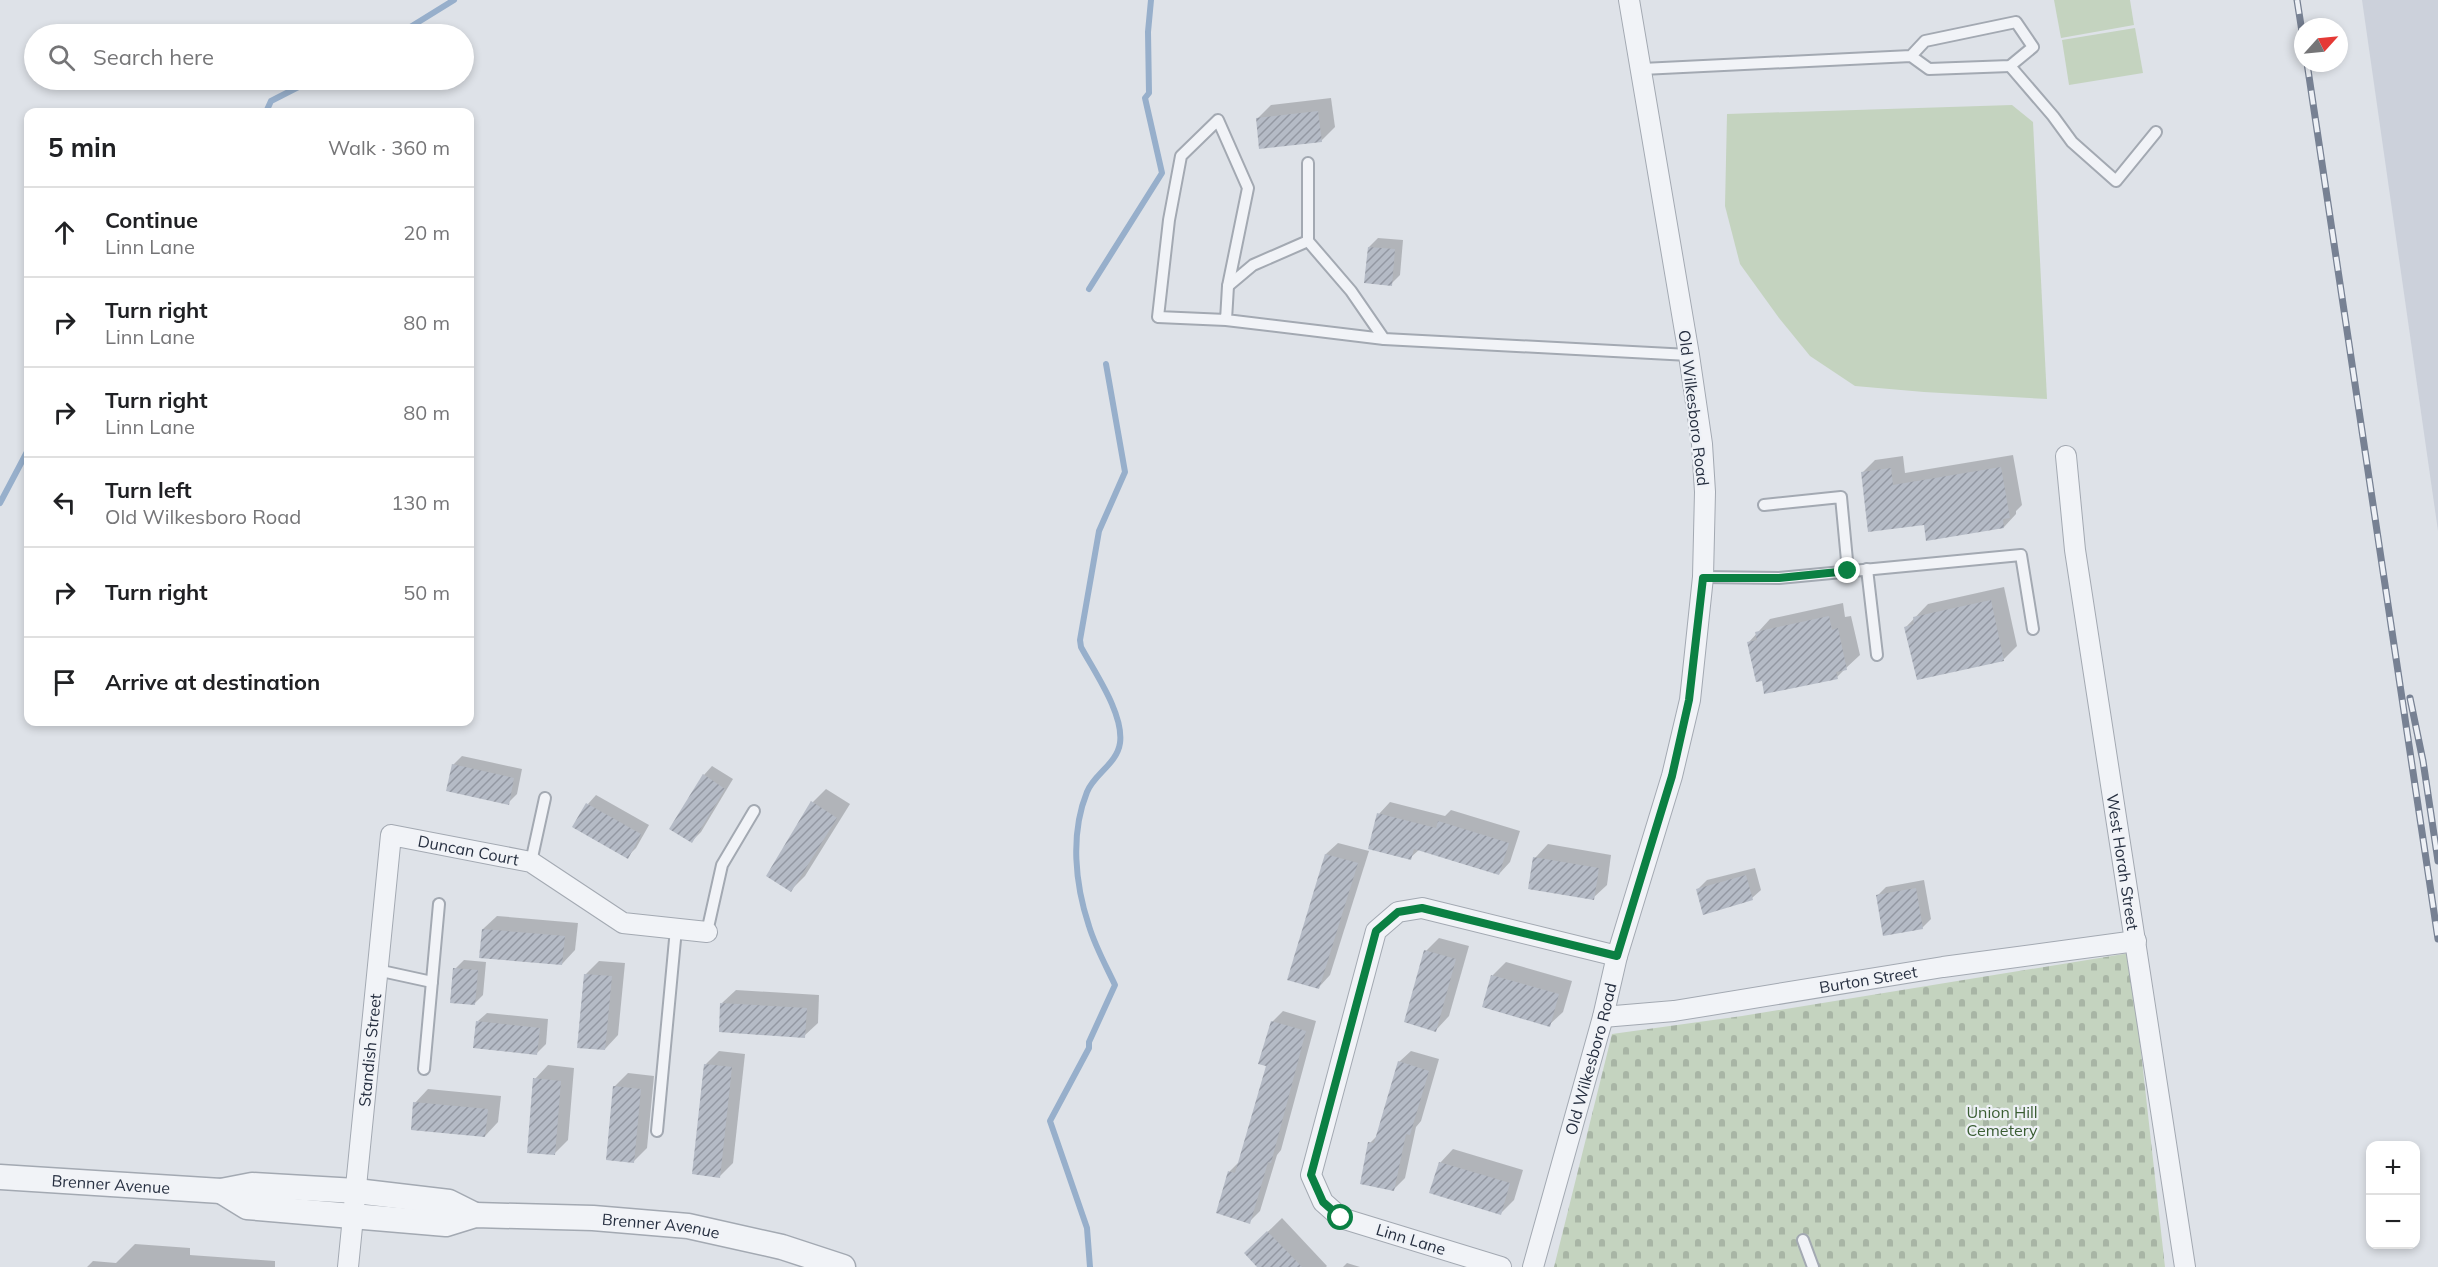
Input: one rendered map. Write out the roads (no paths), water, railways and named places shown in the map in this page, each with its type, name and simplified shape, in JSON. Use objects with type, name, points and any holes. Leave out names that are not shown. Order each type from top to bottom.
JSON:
[{"type":"street","name":"Old Wilkesboro Road","points":[[1533,1267],[1603,1017],[1617,956],[1672,776],[1689,700],[1703,578],[1705,492],[1702,444],[1629,0]]},
{"type":"street","name":"West Horah Street","points":[[2066,456],[2075,550],[2185,1267]]},
{"type":"street","name":"Duncan Court","points":[[391,835],[531,862],[623,923],[707,932]]},
{"type":"street","name":"Standish Street","points":[[348,1267],[391,835]]},
{"type":"street","name":"Linn Lane","points":[[1501,1267],[1341,1218],[1323,1202],[1311,1175],[1376,931],[1398,912],[1422,908],[1617,956]]},
{"type":"street","name":"Burton Street","points":[[1603,1017],[1674,1011],[1943,967],[2136,941]]},
{"type":"street","name":"Brenner Avenue","points":[[0,1177],[221,1191],[252,1185],[356,1191],[449,1202],[475,1215]]},
{"type":"street","name":"Brenner Avenue","points":[[221,1191],[247,1207],[446,1224],[475,1215],[593,1218],[688,1226],[782,1247],[843,1267]]},
{"type":"lane","points":[[1642,69],[1911,56],[1929,69],[2010,66],[2032,47],[2016,22],[1925,41],[1911,56]]},
{"type":"lane","points":[[2010,66],[2072,142],[2115,181],[2156,132]]},
{"type":"lane","points":[[1226,320],[1228,286],[1248,188],[1218,120],[1181,156],[1169,220],[1158,317],[1226,320],[1384,339],[1689,355]]},
{"type":"lane","points":[[1308,163],[1308,241],[1351,291],[1384,339]]},
{"type":"lane","points":[[1228,286],[1253,265],[1308,241]]},
{"type":"lane","points":[[1764,505],[1841,497],[1848,571]]},
{"type":"lane","points":[[1703,578],[1779,578],[2021,555],[2033,629]]},
{"type":"lane","points":[[1867,569],[1877,655]]},
{"type":"lane","points":[[531,862],[545,798]]},
{"type":"lane","points":[[707,932],[722,865],[754,811]]},
{"type":"lane","points":[[424,1069],[439,904]]},
{"type":"lane","points":[[657,1131],[676,929]]},
{"type":"lane","points":[[377,970],[432,982]]},
{"type":"lane","points":[[1803,1240],[1813,1267]]},
{"type":"waterway","points":[[415,24],[454,0]]},
{"type":"waterway","points":[[1089,289],[1162,173],[1145,98],[1149,93],[1148,32],[1151,0]]},
{"type":"waterway","points":[[268,108],[271,101],[292,90]]},
{"type":"waterway","points":[[1090,1267],[1087,1228],[1050,1121],[1089,1048],[1089,1042],[1115,985],[1097,948],[1084,910],[1076,859],[1078,825],[1087,792],[1115,757],[1120,743],[1118,719],[1101,681],[1081,647],[1080,640],[1099,531],[1125,472],[1106,364]]},
{"type":"waterway","points":[[0,503],[24,458]]},
{"type":"railway","points":[[2297,0],[2300,18]]},
{"type":"railway","points":[[2308,72],[2438,939]]},
{"type":"railway","points":[[2410,698],[2423,761],[2438,861]]},
{"type":"park label","name":"Union Hill Cemetery","points":[[2002,1121]]}]
